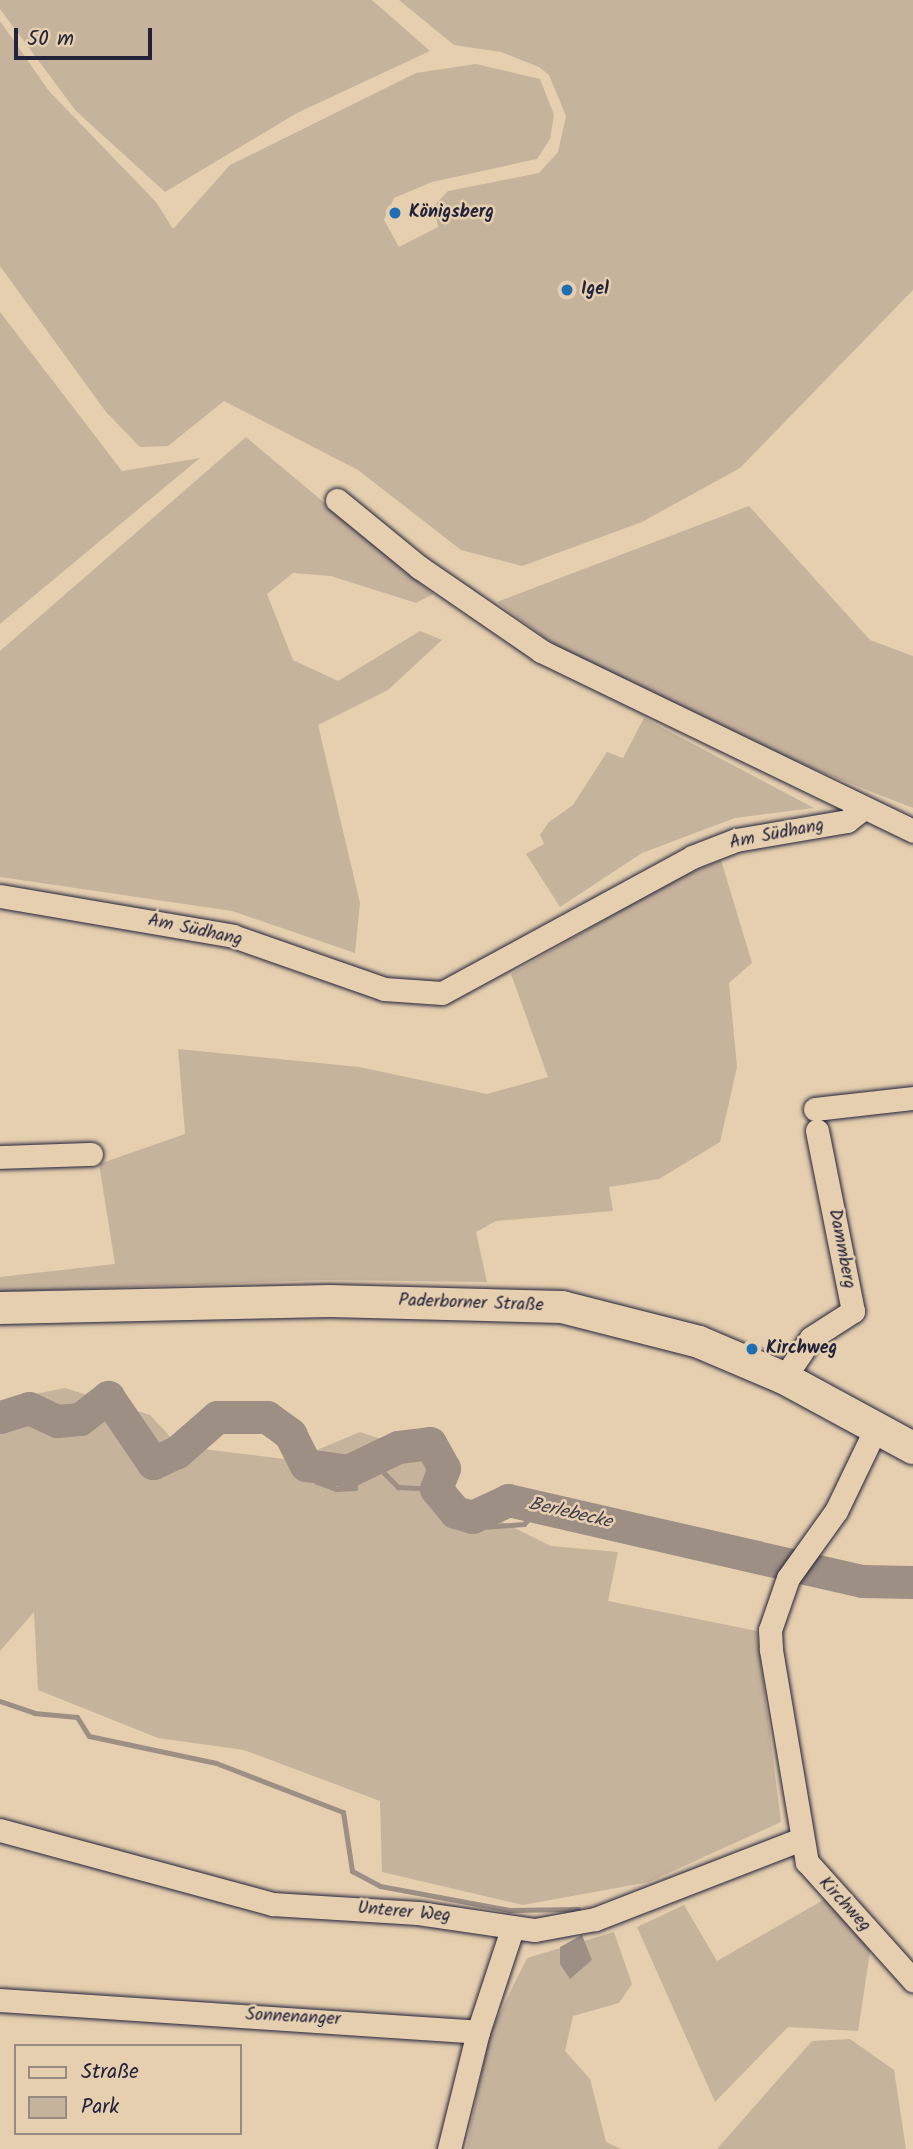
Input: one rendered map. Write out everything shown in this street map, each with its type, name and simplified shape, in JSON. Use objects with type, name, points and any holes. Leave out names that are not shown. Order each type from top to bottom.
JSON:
[{"type":"main road","name":"Paderborner Straße","points":[[0,1308],[330,1301],[562,1307],[699,1342],[784,1378],[913,1448]]},
{"type":"street","points":[[337,500],[419,567],[541,650],[838,789],[861,810],[913,831]]},
{"type":"street","name":"Am Südhang","points":[[0,896],[233,936],[384,989],[442,993],[692,857],[736,840],[847,821],[861,810]]},
{"type":"street","name":"Dammberg","points":[[784,1378],[811,1338],[853,1311],[816,1120],[913,1098]]},
{"type":"street","points":[[0,1157],[91,1154]]},
{"type":"street","name":"Kirchweg","points":[[876,1428],[836,1511],[788,1578],[770,1630],[771,1657],[801,1839],[821,1884],[913,1980]]},
{"type":"street","name":"Unterer Weg","points":[[0,1830],[272,1904],[418,1913],[512,1929],[595,1919],[801,1839]]},
{"type":"street","points":[[449,2149],[478,2032],[512,1929]]},
{"type":"street","name":"Sonnenanger","points":[[0,2000],[478,2032]]},
{"type":"green space","points":[[0,0],[372,0],[430,51],[297,113],[165,192],[76,111],[0,9]]},
{"type":"green space","points":[[399,0],[913,0],[913,290],[740,468],[642,522],[522,566],[461,550],[358,470],[224,401],[168,446],[140,447],[106,412],[0,266],[0,21],[49,91],[156,202],[173,229],[230,165],[416,73],[476,64],[540,79],[554,115],[550,139],[537,159],[432,182],[394,198],[384,220],[399,247],[438,227],[434,206],[448,191],[539,173],[558,152],[566,116],[549,75],[539,67],[501,52],[454,45]]},
{"type":"green space","points":[[0,312],[122,471],[200,458],[0,624]]},
{"type":"green space","points":[[246,437],[433,594],[416,603],[331,576],[293,573],[267,594],[293,660],[338,681],[420,631],[442,640],[388,690],[318,725],[360,903],[355,953],[232,911],[0,877],[0,651]]},
{"type":"green space","points":[[749,506],[870,640],[913,656],[913,808],[811,768],[559,648],[497,602]]},
{"type":"green space","points":[[644,718],[814,808],[735,818],[642,853],[560,907],[526,854],[544,844],[540,835],[549,822],[573,805],[607,752],[623,758]]},
{"type":"green space","points":[[721,860],[752,963],[729,983],[737,1067],[720,1142],[659,1179],[609,1187],[613,1211],[496,1221],[476,1232],[487,1282],[323,1280],[0,1292],[0,1277],[115,1264],[99,1164],[185,1134],[178,1049],[359,1067],[487,1094],[548,1077],[511,974],[671,881]]},
{"type":"green space","points":[[65,1388],[150,1415],[179,1446],[293,1460],[360,1432],[423,1453],[454,1498],[551,1546],[618,1552],[608,1601],[757,1631],[781,1822],[649,1882],[523,1905],[382,1872],[380,1801],[244,1750],[158,1738],[38,1690],[34,1612],[0,1651],[0,1401]]},
{"type":"green space","points":[[825,1899],[871,1946],[858,2031],[788,2027],[715,2102],[637,1927],[684,1905],[717,1961]]},
{"type":"green space","points":[[614,1932],[632,1984],[619,2003],[573,2016],[565,2051],[590,2079],[606,2142],[621,2149],[466,2149],[489,2035],[527,1958]]},
{"type":"green space","points":[[850,2039],[894,2070],[906,2149],[717,2149],[812,2041]]},
{"type":"shaded area","points":[[582,1935],[592,1960],[570,1979],[560,1964],[560,1947]]},
{"type":"waterway","name":"Berlebecke","points":[[0,1417],[29,1408],[57,1421],[80,1419],[108,1397],[153,1463],[177,1452],[217,1417],[267,1417],[290,1434],[306,1465],[348,1471],[398,1447],[430,1443],[444,1468],[436,1489],[455,1512],[472,1517],[508,1500],[862,1581],[913,1582]]},
{"type":"waterway","points":[[375,1464],[398,1487],[436,1489]]},
{"type":"waterway","points":[[306,1465],[317,1482],[336,1489],[355,1488],[355,1469]]},
{"type":"waterway","points":[[472,1517],[483,1527],[524,1524],[537,1509]]},
{"type":"waterway","points":[[0,1701],[34,1713],[77,1717],[89,1736],[216,1763],[343,1812],[352,1871],[380,1886],[510,1910],[578,1909]]},
{"type":"place","name":"Königsberg","points":[[395,213]]},
{"type":"place","name":"Igel","points":[[567,290]]},
{"type":"place","name":"Kirchweg","points":[[752,1349]]}]
